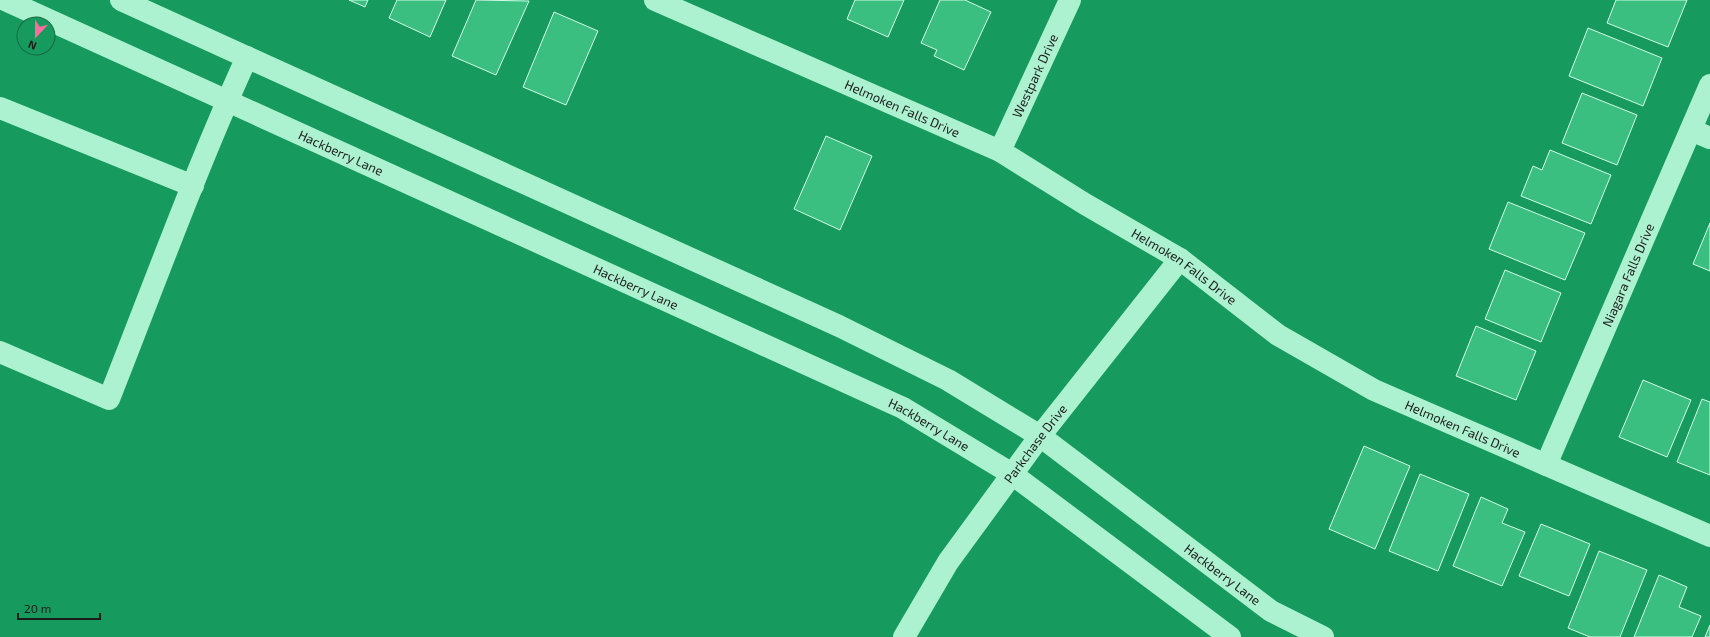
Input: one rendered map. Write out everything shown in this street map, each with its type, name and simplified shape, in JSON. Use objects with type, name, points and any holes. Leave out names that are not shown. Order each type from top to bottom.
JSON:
[{"type":"street","name":"Hackberry Lane","points":[[5,0],[903,408],[1012,474],[1230,637]]},
{"type":"street","name":"Hackberry Lane","points":[[121,0],[839,326],[948,380],[1040,436],[1271,611],[1323,637]]},
{"type":"street","name":"Helmoken Falls Drive","points":[[655,0],[1000,151],[1085,204],[1180,259],[1278,335],[1374,390],[1710,536]]},
{"type":"street","name":"Westpark Drive","points":[[1000,151],[1070,0]]},
{"type":"street","points":[[0,352],[109,399],[192,186],[247,57]]},
{"type":"street","name":"Niagara Falls Drive","points":[[1546,465],[1700,134],[1710,84]]},
{"type":"street","points":[[0,108],[192,186]]},
{"type":"street","name":"Parkchase Drive","points":[[904,637],[948,562],[1012,474],[1040,436],[1180,259]]},
{"type":"building","points":[[349,0],[368,0],[365,7]]},
{"type":"building","points":[[397,0],[446,0],[430,37],[389,18]]},
{"type":"building","points":[[476,0],[529,1],[496,75],[452,56]]},
{"type":"building","points":[[855,0],[904,0],[888,37],[847,19]]},
{"type":"building","points":[[940,0],[965,0],[991,12],[964,70],[934,56],[937,50],[921,43]]},
{"type":"building","points":[[1616,0],[1687,0],[1668,47],[1607,23]]},
{"type":"building","points":[[554,12],[598,31],[566,105],[523,87]]},
{"type":"building","points":[[1588,28],[1662,58],[1643,106],[1569,76]]},
{"type":"building","points":[[1582,93],[1637,115],[1617,165],[1562,143]]},
{"type":"building","points":[[826,136],[872,156],[840,230],[794,209]]},
{"type":"building","points":[[1550,150],[1611,175],[1591,224],[1521,196],[1533,166],[1542,170]]},
{"type":"building","points":[[1508,202],[1585,233],[1565,280],[1489,249]]},
{"type":"building","points":[[1710,223],[1710,271],[1693,264]]},
{"type":"building","points":[[1505,270],[1561,293],[1541,342],[1485,319]]},
{"type":"building","points":[[1476,326],[1536,351],[1516,400],[1456,376]]},
{"type":"building","points":[[1643,380],[1691,400],[1667,457],[1619,437]]},
{"type":"building","points":[[1702,399],[1710,402],[1710,475],[1677,462]]},
{"type":"building","points":[[1364,446],[1410,466],[1375,549],[1329,529]]},
{"type":"building","points":[[1420,474],[1469,494],[1438,571],[1389,551]]},
{"type":"building","points":[[1481,497],[1508,509],[1502,523],[1525,532],[1502,586],[1453,566]]},
{"type":"building","points":[[1541,524],[1590,544],[1569,596],[1519,576]]},
{"type":"building","points":[[1599,551],[1647,570],[1620,637],[1590,637],[1568,628]]},
{"type":"building","points":[[1659,575],[1687,587],[1679,607],[1701,616],[1692,637],[1634,637]]},
{"type":"building","points":[[1710,625],[1710,637],[1705,637]]}]
